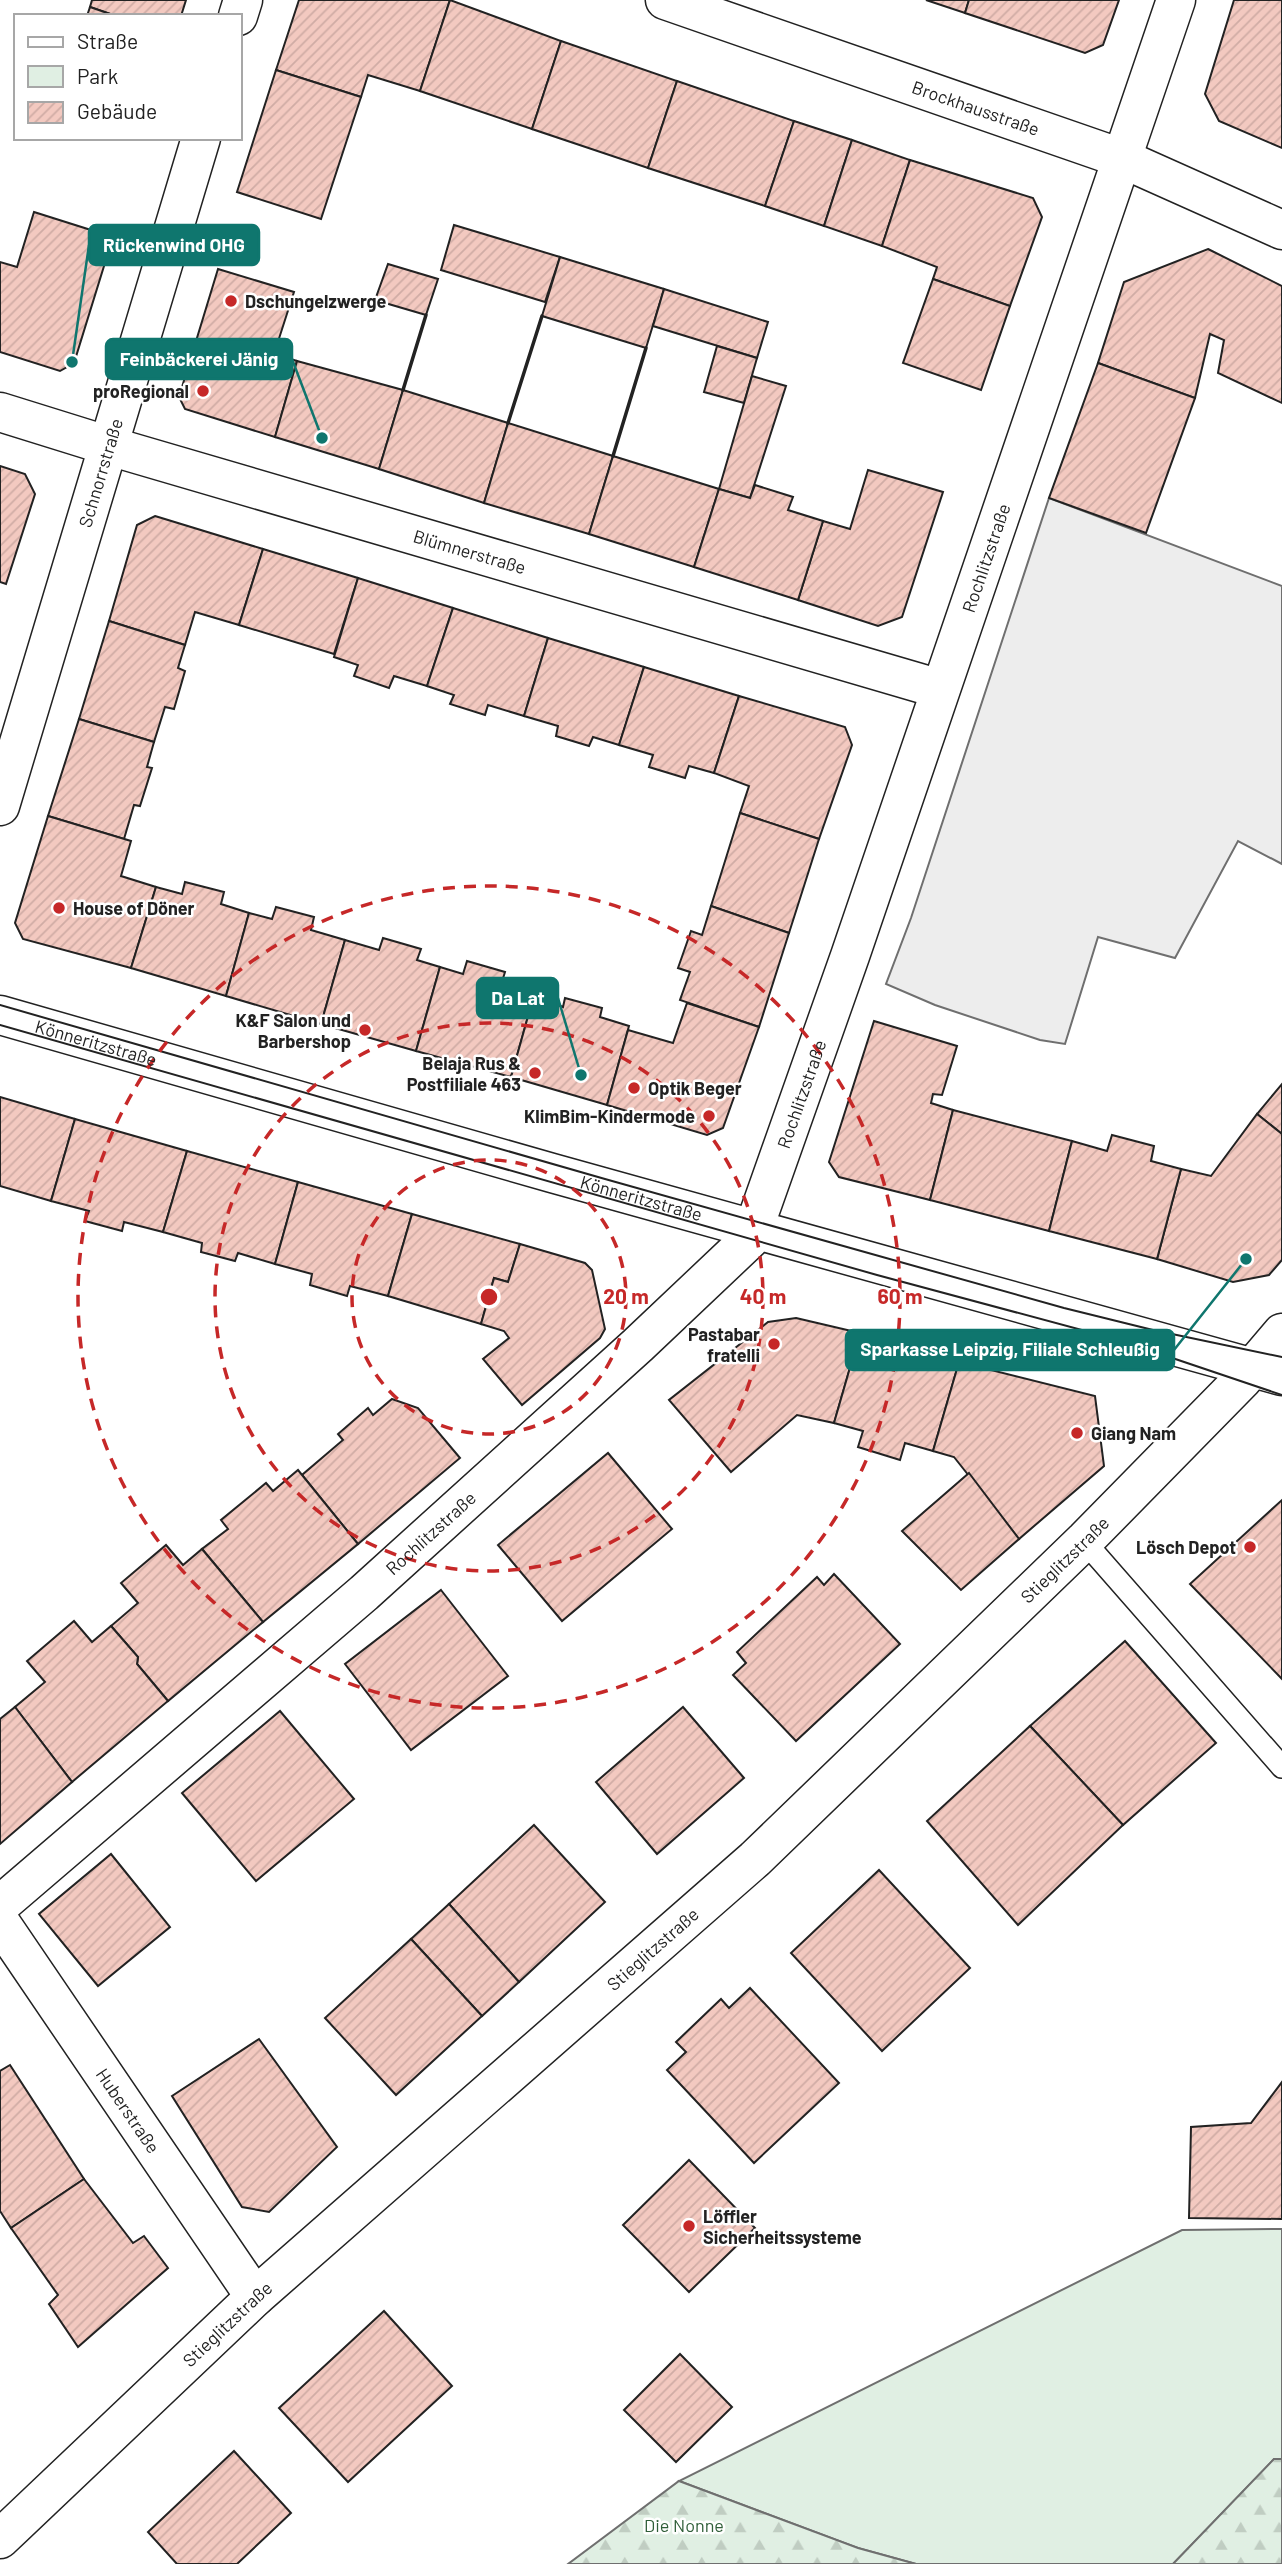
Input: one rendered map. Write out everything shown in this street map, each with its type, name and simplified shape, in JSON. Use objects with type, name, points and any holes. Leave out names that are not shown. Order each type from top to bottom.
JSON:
[{"type":"street","name":"Brockhausstraße","points":[[665,0],[1121,158],[1282,230]]},
{"type":"street","name":"Rochlitzstraße","points":[[0,1905],[364,1593],[638,1345],[750,1239],[850,956],[1176,0]]},
{"type":"street","name":"Schnorrstraße","points":[[0,806],[106,446],[200,140]]},
{"type":"street","name":"Blümnerstraße","points":[[0,412],[106,446],[940,689]]},
{"type":"street","name":"Könneritzstraße","points":[[0,1015],[755,1230],[1268,1372]]},
{"type":"street","name":"Stieglitzstraße","points":[[0,2539],[255,2297],[755,1859],[1084,1541],[1268,1372],[1282,1333]]},
{"type":"street","name":"Huberstraße","points":[[0,1922],[255,2297]]},
{"type":"lane","points":[[1084,1541],[1282,1766]]},
{"type":"green space","points":[[1282,2229],[1282,2459],[1274,2459],[1173,2564],[916,2564],[858,2548],[679,2481],[1182,2230]]},
{"type":"green space","points":[[1274,2459],[1282,2459],[1282,2564],[1173,2564]]},
{"type":"green space","name":"Die Nonne","points":[[679,2481],[858,2548],[916,2564],[568,2564]]},
{"type":"shaded area","points":[[1049,498],[1282,586],[1282,864],[1238,841],[1175,958],[1098,937],[1065,1044],[1040,1040],[935,1005],[886,984],[911,918]]},
{"type":"building","points":[[92,0],[186,0],[182,14],[110,14],[90,7]]},
{"type":"building","points":[[299,0],[450,0],[420,91],[368,75],[361,97],[276,70]]},
{"type":"building","points":[[450,0],[561,41],[532,129],[420,91]]},
{"type":"building","points":[[926,0],[969,0],[965,13]]},
{"type":"building","points":[[969,0],[1119,0],[1103,45],[1085,53],[965,13]]},
{"type":"building","points":[[1234,0],[1282,0],[1282,148],[1219,121],[1205,94]]},
{"type":"building","points":[[90,7],[110,14],[88,14]]},
{"type":"building","points":[[561,41],[677,81],[648,168],[532,129]]},
{"type":"building","points":[[276,70],[361,97],[321,219],[237,192]]},
{"type":"building","points":[[677,81],[794,121],[765,206],[648,168]]},
{"type":"building","points":[[794,121],[852,140],[824,226],[765,206]]},
{"type":"building","points":[[852,140],[910,160],[882,246],[824,226]]},
{"type":"building","points":[[910,160],[1033,198],[1042,217],[1010,306],[933,279],[937,267],[882,246]]},
{"type":"building","points":[[34,212],[113,237],[74,363],[60,371],[0,352],[0,262],[17,267]]},
{"type":"building","points":[[454,225],[560,257],[545,302],[441,270]]},
{"type":"building","points":[[1208,249],[1282,286],[1282,403],[1218,373],[1224,340],[1210,334],[1195,398],[1098,363],[1124,282]]},
{"type":"building","points":[[560,257],[664,289],[646,348],[542,316]]},
{"type":"building","points":[[388,264],[438,279],[426,315],[375,300]]},
{"type":"building","points":[[218,269],[294,292],[274,354],[297,361],[275,437],[185,409],[179,397]]},
{"type":"building","points":[[933,279],[1010,306],[981,390],[903,363]]},
{"type":"building","points":[[664,289],[768,322],[757,358],[653,326]]},
{"type":"building","points":[[717,346],[757,358],[744,403],[704,392]]},
{"type":"building","points":[[297,361],[403,390],[379,469],[275,437]]},
{"type":"building","points":[[1098,363],[1195,398],[1146,533],[1049,498]]},
{"type":"building","points":[[752,376],[786,386],[750,498],[719,489]]},
{"type":"building","points":[[403,390],[508,423],[484,503],[379,469]]},
{"type":"building","points":[[508,423],[613,456],[589,534],[484,503]]},
{"type":"building","points":[[613,456],[719,489],[694,567],[589,534]]},
{"type":"building","points":[[0,466],[25,474],[35,494],[6,584],[0,582]]},
{"type":"building","points":[[868,470],[943,492],[902,617],[878,626],[798,600],[823,521],[850,529]]},
{"type":"building","points":[[755,485],[793,497],[788,510],[823,521],[798,600],[694,567],[719,489],[750,498]]},
{"type":"building","points":[[155,516],[263,549],[239,625],[195,612],[185,645],[109,621],[137,525]]},
{"type":"building","points":[[263,549],[358,578],[334,654],[239,625]]},
{"type":"building","points":[[358,578],[453,608],[427,686],[394,676],[389,688],[354,676],[358,665],[334,657]]},
{"type":"building","points":[[453,608],[548,638],[524,716],[488,705],[485,715],[450,704],[454,695],[427,686]]},
{"type":"building","points":[[109,621],[185,645],[178,668],[185,671],[174,709],[165,707],[154,742],[79,719]]},
{"type":"building","points":[[548,638],[644,667],[619,745],[593,737],[589,746],[556,736],[558,726],[524,716]]},
{"type":"building","points":[[644,667],[739,696],[714,773],[689,766],[685,778],[649,767],[653,755],[619,745]]},
{"type":"building","points":[[739,696],[845,727],[852,745],[819,839],[740,813],[749,786],[714,773]]},
{"type":"building","points":[[79,719],[154,742],[147,767],[152,768],[140,806],[134,805],[124,839],[48,816]]},
{"type":"building","points":[[740,813],[819,839],[789,933],[711,906]]},
{"type":"building","points":[[48,816],[131,841],[121,876],[156,887],[131,968],[23,939],[15,923]]},
{"type":"building","points":[[185,882],[224,892],[221,904],[249,913],[226,996],[131,968],[156,887],[182,894]]},
{"type":"building","points":[[711,906],[789,933],[759,1027],[680,1000],[690,972],[678,968],[691,931],[702,935]]},
{"type":"building","points":[[276,907],[314,917],[311,930],[345,940],[321,1024],[226,996],[249,913],[272,919]]},
{"type":"building","points":[[383,938],[421,949],[417,960],[440,967],[416,1051],[321,1024],[345,940],[379,950]]},
{"type":"building","points":[[467,961],[505,972],[501,985],[534,995],[511,1077],[416,1051],[440,967],[463,974]]},
{"type":"building","points":[[534,995],[563,1007],[565,998],[602,1008],[600,1017],[629,1026],[607,1105],[511,1077]]},
{"type":"building","points":[[687,1003],[759,1027],[723,1128],[707,1135],[607,1105],[628,1030],[673,1043]]},
{"type":"building","points":[[874,1021],[957,1046],[942,1095],[933,1094],[931,1103],[953,1110],[930,1200],[839,1177],[829,1162]]},
{"type":"building","points":[[1282,1084],[1282,1134],[1257,1114]]},
{"type":"building","points":[[0,1097],[75,1119],[51,1201],[0,1186]]},
{"type":"building","points":[[953,1110],[1072,1141],[1049,1231],[930,1200]]},
{"type":"building","points":[[1257,1114],[1282,1134],[1282,1260],[1269,1275],[1233,1282],[1157,1259],[1181,1169],[1211,1176]]},
{"type":"building","points":[[75,1119],[187,1151],[163,1232],[124,1222],[122,1231],[85,1221],[89,1211],[51,1201]]},
{"type":"building","points":[[1112,1135],[1154,1146],[1151,1161],[1181,1169],[1157,1259],[1049,1231],[1072,1141],[1107,1151]]},
{"type":"building","points":[[187,1151],[298,1182],[275,1264],[238,1253],[235,1261],[201,1252],[202,1243],[163,1232]]},
{"type":"building","points":[[298,1182],[412,1214],[388,1296],[350,1286],[347,1296],[310,1285],[312,1274],[275,1264]]},
{"type":"building","points":[[412,1214],[520,1244],[508,1282],[494,1278],[481,1324],[388,1296]]},
{"type":"building","points":[[520,1244],[585,1263],[592,1270],[605,1329],[600,1338],[522,1405],[483,1359],[509,1338],[504,1331],[481,1324],[494,1278],[508,1282]]},
{"type":"building","points":[[796,1318],[860,1333],[834,1423],[797,1415],[731,1472],[669,1400],[768,1322]]},
{"type":"building","points":[[860,1333],[959,1362],[933,1451],[905,1443],[900,1460],[858,1447],[863,1431],[834,1423]]},
{"type":"building","points":[[959,1362],[1095,1396],[1104,1466],[1019,1539],[954,1457],[933,1451]]},
{"type":"building","points":[[392,1399],[418,1408],[460,1458],[358,1544],[302,1475],[343,1440],[338,1434],[368,1408],[373,1415]]},
{"type":"building","points":[[608,1453],[672,1529],[562,1621],[498,1545]]},
{"type":"building","points":[[298,1470],[358,1544],[263,1622],[202,1549],[228,1529],[221,1520],[266,1483],[273,1491]]},
{"type":"building","points":[[969,1473],[1019,1539],[961,1590],[902,1531]]},
{"type":"building","points":[[1282,1500],[1282,1679],[1190,1584]]},
{"type":"building","points":[[166,1545],[183,1565],[202,1549],[263,1622],[168,1701],[137,1664],[138,1657],[111,1626],[138,1603],[121,1583]]},
{"type":"building","points":[[834,1574],[900,1644],[796,1741],[733,1675],[746,1663],[737,1652],[817,1577],[824,1585]]},
{"type":"building","points":[[441,1590],[508,1676],[411,1750],[345,1664]]},
{"type":"building","points":[[74,1621],[92,1642],[111,1626],[138,1657],[137,1664],[168,1701],[72,1782],[15,1707],[45,1682],[27,1661]]},
{"type":"building","points":[[1125,1641],[1216,1743],[1123,1825],[1030,1726]]},
{"type":"building","points":[[15,1707],[72,1782],[0,1844],[0,1719]]},
{"type":"building","points":[[683,1707],[744,1778],[657,1854],[596,1782]]},
{"type":"building","points":[[280,1711],[354,1799],[256,1881],[182,1793]]},
{"type":"building","points":[[1030,1726],[1123,1825],[1018,1925],[927,1821]]},
{"type":"building","points":[[534,1825],[605,1902],[519,1982],[449,1904]]},
{"type":"building","points":[[111,1854],[170,1927],[98,1986],[39,1914]]},
{"type":"building","points":[[879,1870],[970,1968],[882,2051],[791,1953]]},
{"type":"building","points":[[449,1904],[519,1982],[482,2016],[411,1939]]},
{"type":"building","points":[[411,1939],[482,2016],[396,2095],[325,2018]]},
{"type":"building","points":[[750,1988],[839,2083],[754,2163],[667,2070],[686,2052],[676,2042],[721,1999],[729,2008]]},
{"type":"building","points":[[259,2039],[337,2147],[269,2212],[242,2207],[172,2096]]},
{"type":"building","points":[[10,2065],[84,2179],[11,2228],[0,2211],[0,2071]]},
{"type":"building","points":[[1282,2082],[1282,2219],[1189,2218],[1191,2127],[1251,2123]]},
{"type":"building","name":"Löffler Sicherheitssysteme","points":[[689,2160],[755,2228],[689,2292],[623,2225]]},
{"type":"building","points":[[84,2179],[133,2243],[144,2236],[168,2268],[78,2347],[49,2304],[58,2295],[11,2228]]},
{"type":"building","points":[[384,2311],[452,2386],[348,2482],[279,2408]]},
{"type":"building","points":[[680,2354],[732,2407],[676,2462],[624,2410]]},
{"type":"building","points":[[234,2451],[291,2513],[237,2564],[177,2564],[148,2532]]},
{"type":"tram line","points":[[0,1005],[1064,1308],[1282,1357]]},
{"type":"tram line","points":[[0,1025],[877,1275],[1119,1340],[1282,1395]]},
{"type":"wall","points":[[403,390],[426,315]]},
{"type":"wall","points":[[508,423],[542,316]]},
{"type":"wall","points":[[613,456],[646,348]]},
{"type":"place","name":"Dschungelzwerge","points":[[231,301]]},
{"type":"place","name":"Rückenwind OHG","points":[[72,362]]},
{"type":"place","name":"proRegional","points":[[203,391]]},
{"type":"place","name":"Feinbäckerei Jänig","points":[[322,438]]},
{"type":"place","name":"House of Döner","points":[[59,908]]},
{"type":"place","name":"K&F Salon und Barbershop","points":[[365,1030]]},
{"type":"place","name":"Belaja Rus & Postfiliale 463","points":[[535,1073]]},
{"type":"place","name":"Da Lat","points":[[581,1075]]},
{"type":"place","name":"Optik Beger","points":[[634,1088]]},
{"type":"place","name":"KlimBim-Kindermode","points":[[709,1116]]},
{"type":"place","name":"Sparkasse Leipzig, Filiale Schleußig","points":[[1246,1259]]},
{"type":"place","name":"Pastabar fratelli","points":[[774,1344]]},
{"type":"place","name":"Giang Nam","points":[[1077,1433]]},
{"type":"place","name":"Lösch Depot","points":[[1250,1547]]},
{"type":"place","name":"Löffler Sicherheitssysteme","points":[[689,2226]]}]
